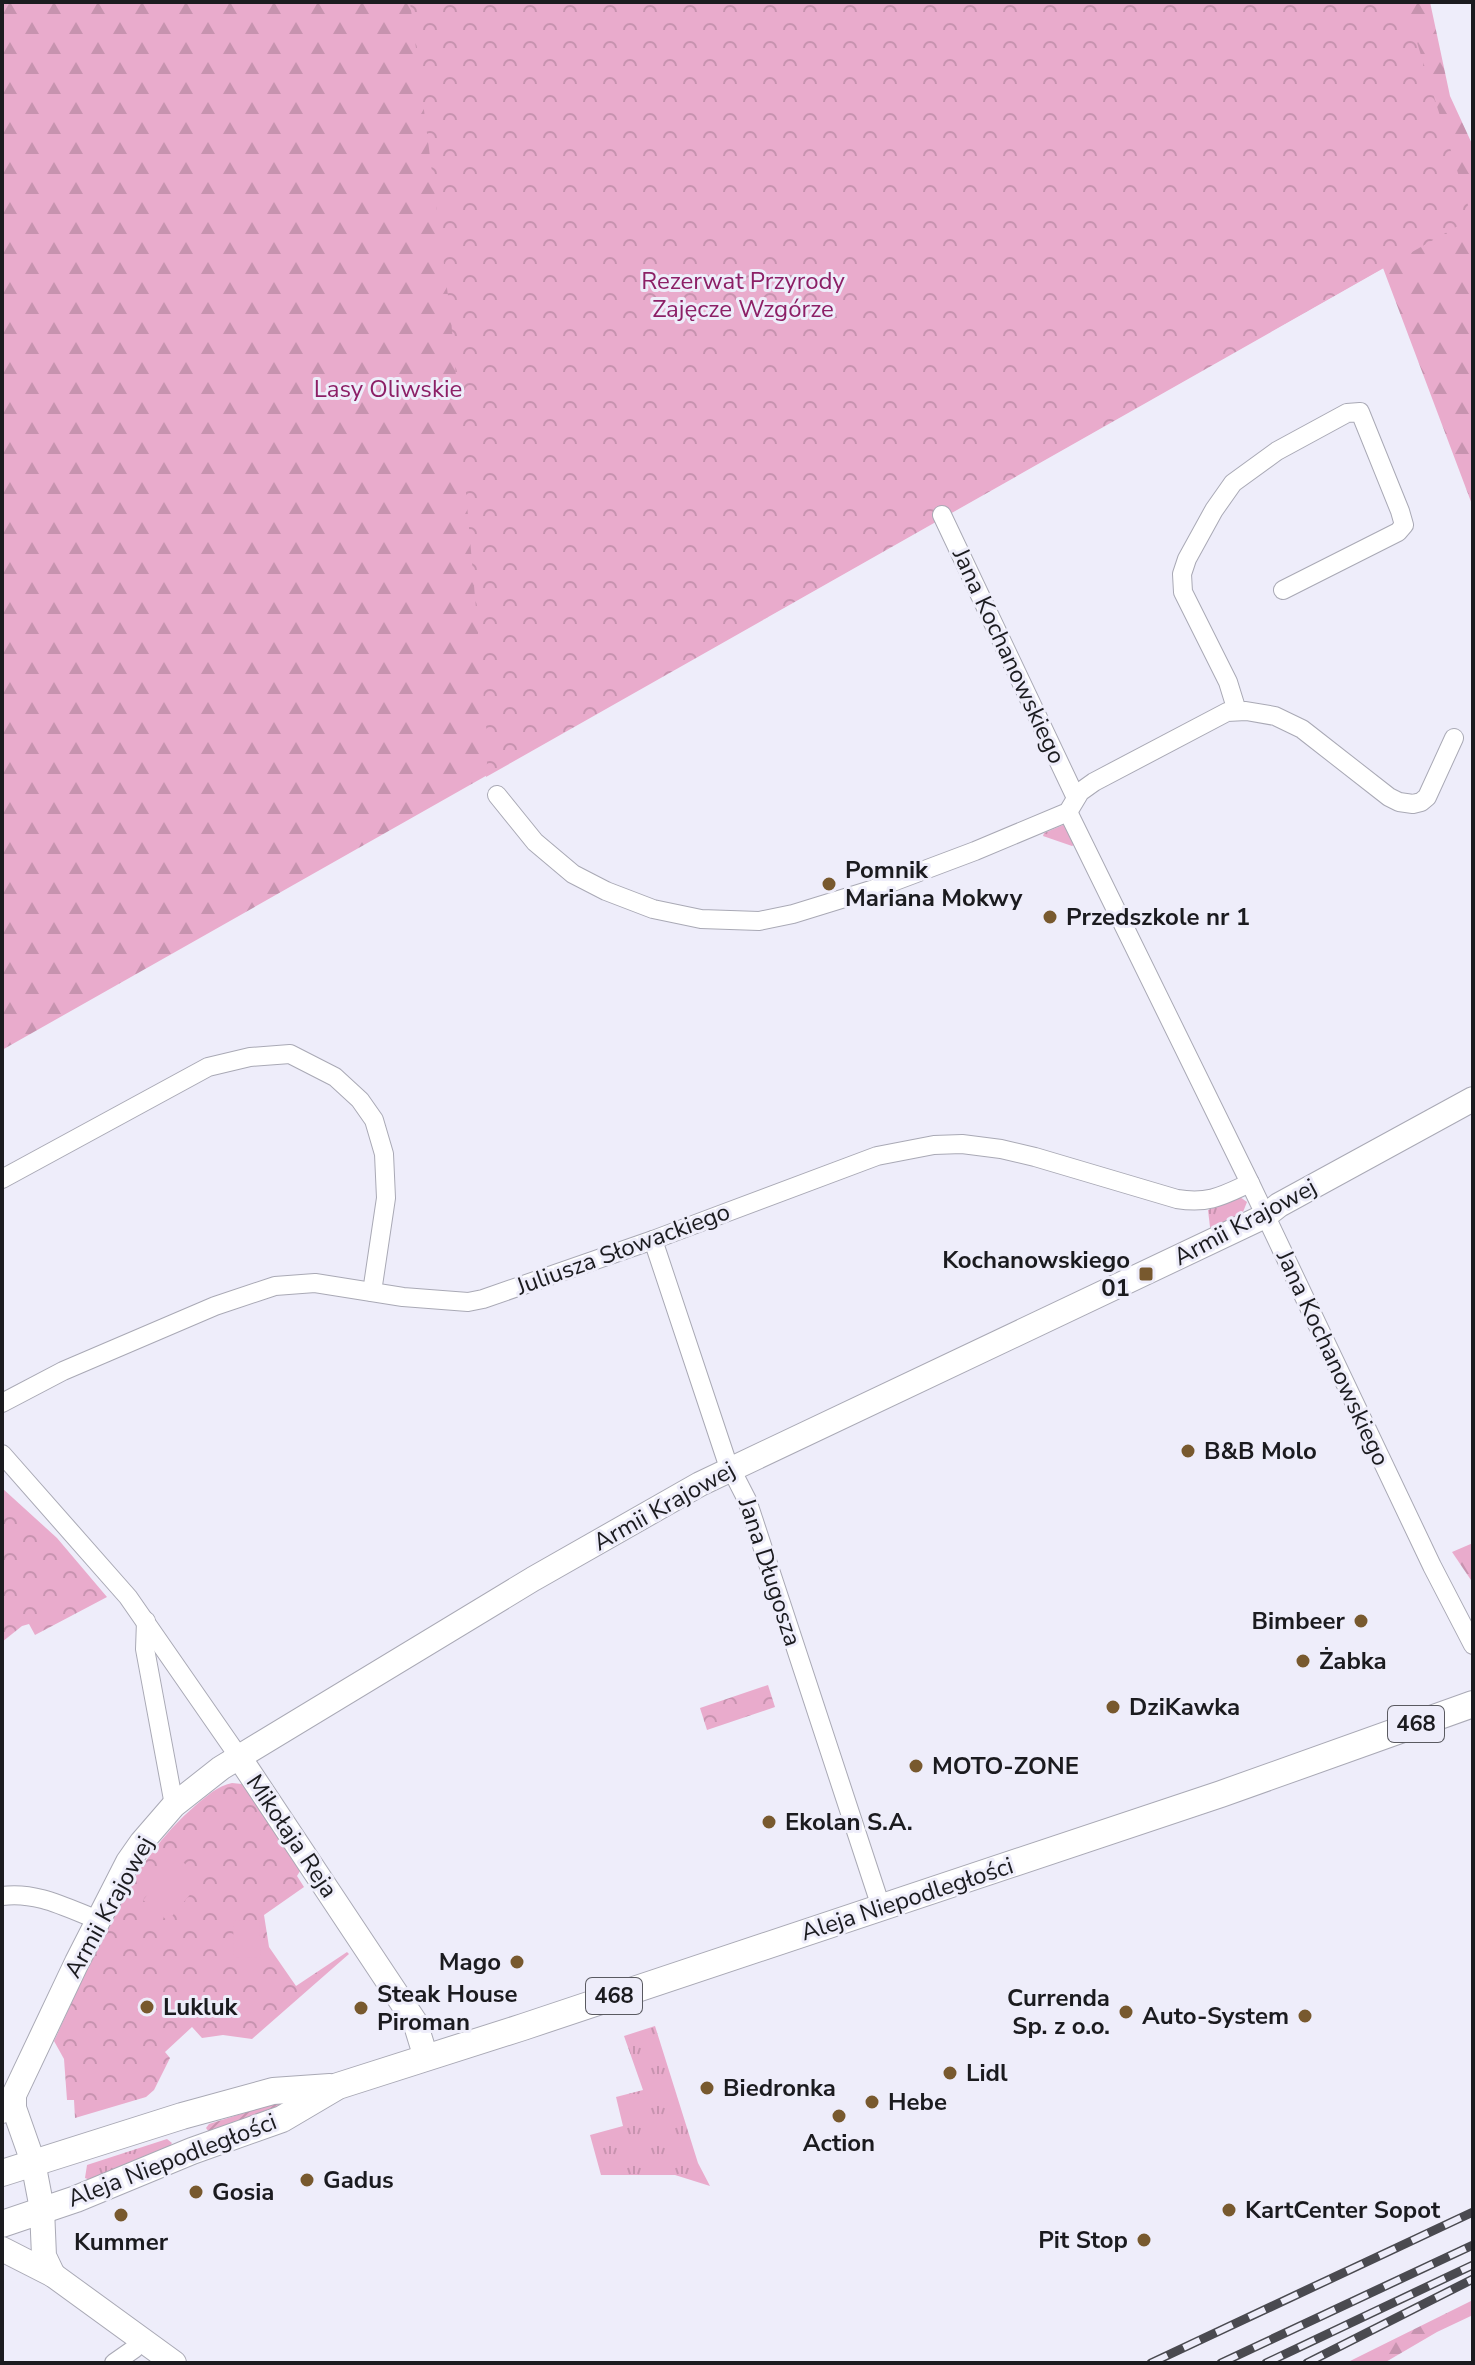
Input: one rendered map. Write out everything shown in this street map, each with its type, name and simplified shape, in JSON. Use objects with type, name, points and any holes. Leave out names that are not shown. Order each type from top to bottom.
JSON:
[{"type":"main road","name":"Aleja Niepodległości","points":[[2,2224],[76,2199],[192,2151],[282,2119],[338,2086],[1221,1794],[1473,1704]]},
{"type":"main road","name":"Aleja Niepodległości","points":[[2,2173],[182,2116],[273,2091],[338,2086]]},
{"type":"street","points":[[1237,711],[1228,682],[1183,592],[1182,574],[1187,559],[1233,483],[1288,445],[1347,413],[1360,412],[1404,525],[1398,532],[1283,590]]},
{"type":"street","name":"Jana Kochanowskiego","points":[[942,515],[1072,805],[1265,1216],[1425,1553],[1473,1645]]},
{"type":"street","points":[[497,795],[535,842],[573,874],[606,891],[653,909],[701,919],[759,921],[874,889],[975,851],[1072,805],[1094,782],[1227,712],[1275,716],[1302,729],[1389,797],[1407,804],[1421,802],[1427,797],[1454,738]]},
{"type":"street","points":[[2,1179],[208,1067],[250,1057],[290,1054],[335,1077],[360,1100],[374,1120],[384,1154],[386,1198],[372,1292]]},
{"type":"street","name":"Armii Krajowej","points":[[53,2275],[44,2256],[42,2209],[33,2162],[14,2108],[8,2103],[128,1862],[174,1805],[239,1757],[533,1579],[731,1468],[1265,1216],[1279,1205],[1473,1099]]},
{"type":"street","name":"Juliusza Słowackiego","points":[[2,1403],[76,1365],[215,1306],[275,1286],[315,1283],[468,1302],[483,1299],[653,1240],[877,1156],[934,1145],[962,1144],[1001,1149],[1177,1199],[1212,1200],[1250,1183]]},
{"type":"street","name":"Jana Długosza","points":[[653,1240],[731,1468],[747,1500],[881,1907]]},
{"type":"street","name":"Mikołaja Reja","points":[[2,1454],[146,1621],[415,2022],[426,2058]]},
{"type":"street","points":[[146,1621],[145,1649],[174,1805]]},
{"type":"street","points":[[2,1896],[20,1894],[36,1897],[98,1920]]},
{"type":"street","points":[[2,2249],[53,2275],[174,2363]]},
{"type":"street","points":[[114,2363],[134,2349],[140,2340]]},
{"type":"green space","name":"Lasy Oliwskie","points":[[2,2],[1430,2],[1450,96],[1473,146],[1473,507],[1383,268],[2,1050]]},
{"type":"green space","name":"Rezerwat Przyrody Zajęcze Wzgórze","points":[[410,2],[1377,2],[1415,36],[1472,218],[486,777],[488,748],[451,319]]},
{"type":"green space","points":[[1063,825],[1074,845],[1072,846],[1043,836]]},
{"type":"green space","points":[[1240,1197],[1247,1202],[1243,1212],[1212,1229],[1208,1210]]},
{"type":"green space","points":[[2,1488],[57,1538],[107,1597],[35,1635],[29,1624],[22,1626],[2,1642]]},
{"type":"green space","points":[[1473,1543],[1473,1583],[1452,1552]]},
{"type":"green space","points":[[768,1685],[775,1707],[707,1730],[700,1708]]},
{"type":"green space","points":[[232,1783],[249,1788],[300,1865],[297,1876],[304,1887],[264,1915],[269,1947],[296,1986],[347,1952],[349,1954],[252,2039],[223,2035],[202,2038],[192,2027],[165,2052],[170,2058],[154,2090],[146,2097],[75,2118],[74,2100],[67,2100],[64,2059],[54,2041],[97,1946],[150,1855],[196,1805],[222,1786]]},
{"type":"green space","points":[[178,1858],[203,1879],[168,1921],[143,1900]]},
{"type":"green space","points":[[259,1920],[261,1957],[234,1958],[233,1921]]},
{"type":"green space","points":[[655,2026],[698,2163],[710,2186],[675,2175],[601,2175],[590,2135],[623,2126],[616,2097],[643,2090],[624,2036]]},
{"type":"green space","points":[[314,2091],[318,2094],[209,2132],[206,2128],[209,2124]]},
{"type":"green space","points":[[167,2139],[172,2143],[169,2147],[90,2180],[85,2178],[87,2165]]},
{"type":"green space","points":[[1473,2300],[1473,2315],[1384,2363],[1346,2363]]},
{"type":"railway","points":[[1151,2363],[1473,2212]]},
{"type":"railway","points":[[1221,2363],[1473,2245]]},
{"type":"railway","points":[[1266,2363],[1473,2265]]},
{"type":"railway","points":[[1307,2363],[1473,2279]]},
{"type":"place","name":"Pomnik Mariana Mokwy","points":[[829,884]]},
{"type":"place","name":"Przedszkole nr 1","points":[[1050,917]]},
{"type":"place","name":"Kochanowskiego 01","points":[[1146,1274]]},
{"type":"place","name":"B&B Molo","points":[[1188,1451]]},
{"type":"place","name":"Bimbeer","points":[[1361,1621]]},
{"type":"place","name":"Żabka","points":[[1303,1661]]},
{"type":"place","name":"DziKawka","points":[[1113,1707]]},
{"type":"place","name":"MOTO-ZONE","points":[[916,1766]]},
{"type":"place","name":"Ekolan S.A.","points":[[769,1822]]},
{"type":"place","name":"Mago","points":[[517,1962]]},
{"type":"place","name":"Lukluk","points":[[147,2007]]},
{"type":"place","name":"Steak House Piroman","points":[[361,2008]]},
{"type":"place","name":"Currenda Sp. z o.o.","points":[[1126,2012]]},
{"type":"place","name":"Auto-System","points":[[1305,2016]]},
{"type":"place","name":"Lidl","points":[[950,2073]]},
{"type":"place","name":"Biedronka","points":[[707,2088]]},
{"type":"place","name":"Hebe","points":[[872,2102]]},
{"type":"place","name":"Action","points":[[839,2116]]},
{"type":"place","name":"Gadus","points":[[307,2180]]},
{"type":"place","name":"Gosia","points":[[196,2192]]},
{"type":"place","name":"KartCenter Sopot","points":[[1229,2210]]},
{"type":"place","name":"Kummer","points":[[121,2215]]},
{"type":"place","name":"Pit Stop","points":[[1144,2240]]}]
